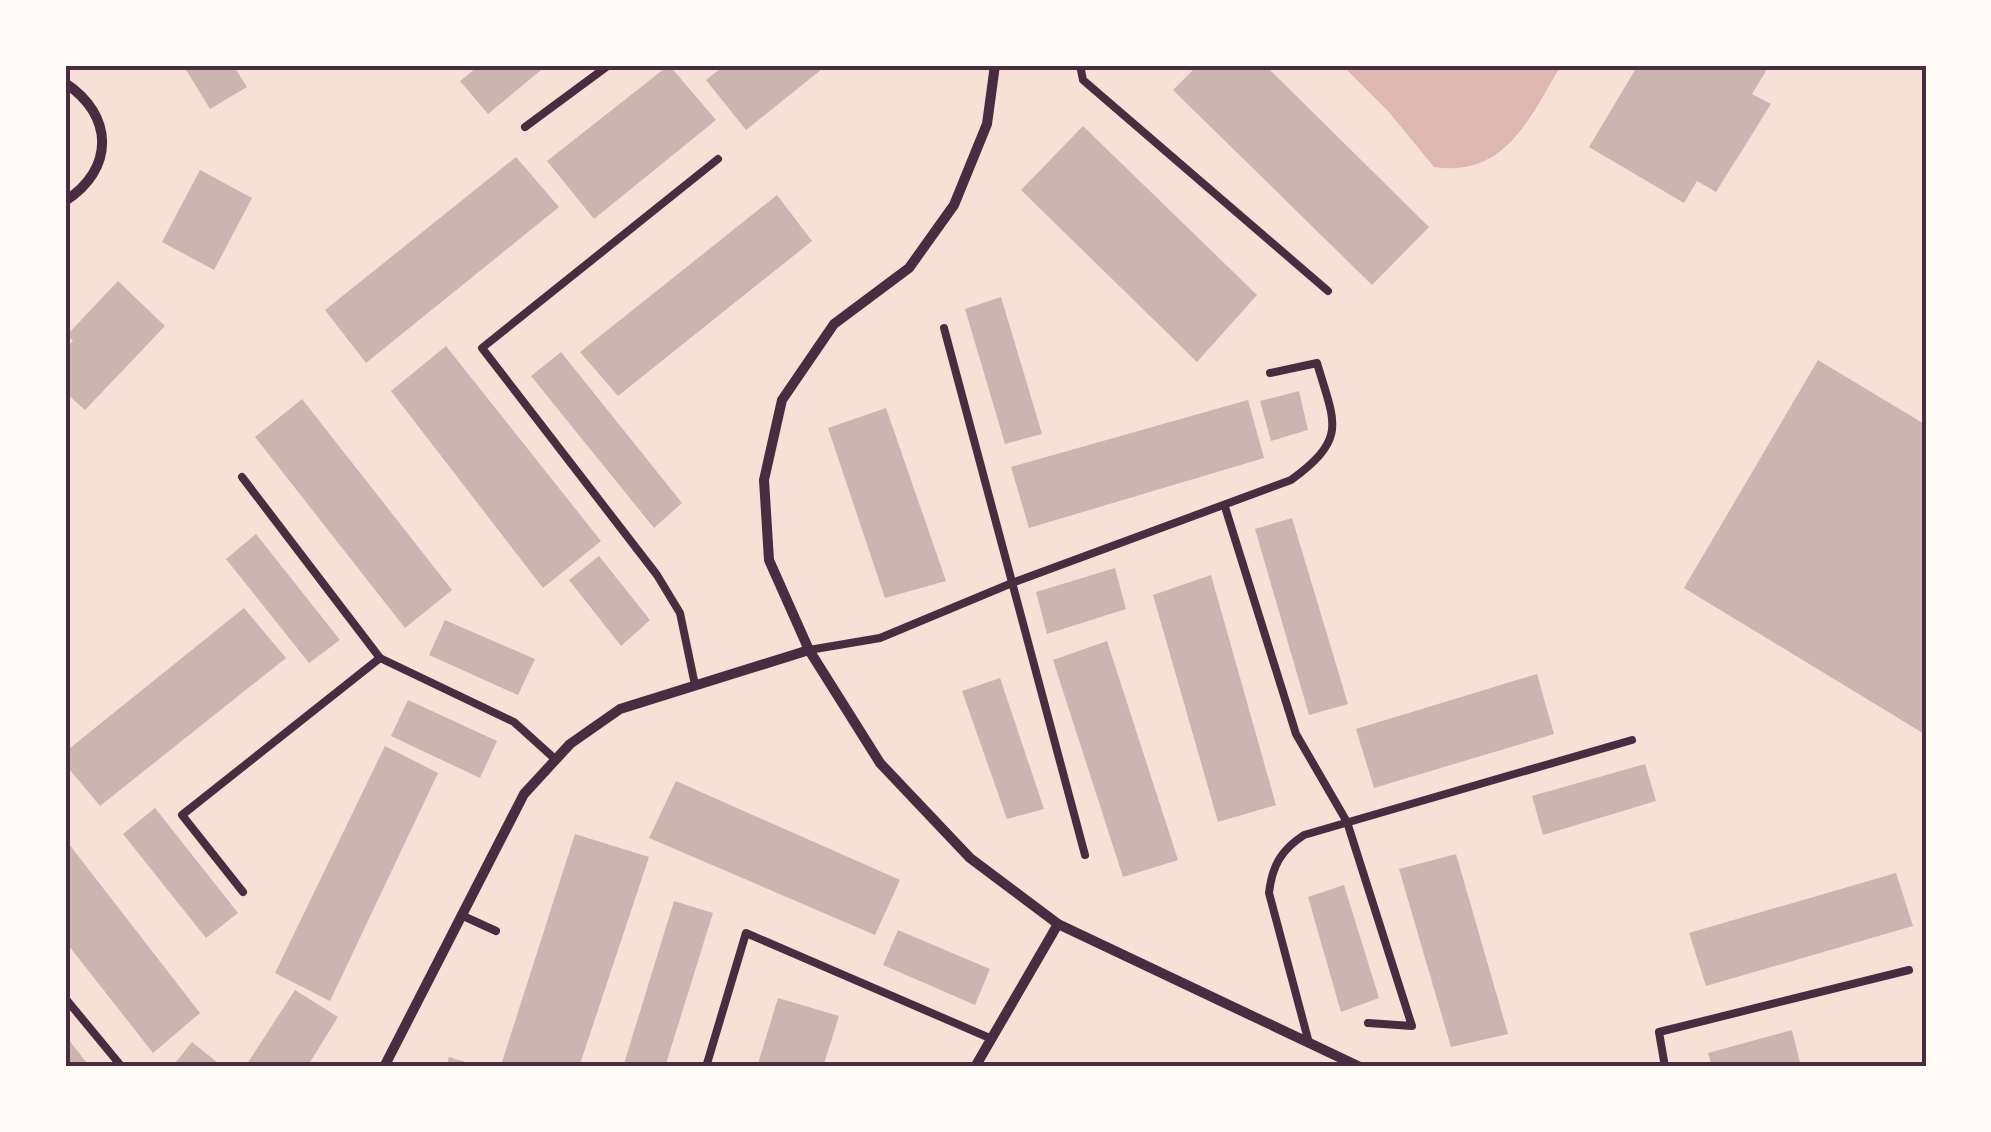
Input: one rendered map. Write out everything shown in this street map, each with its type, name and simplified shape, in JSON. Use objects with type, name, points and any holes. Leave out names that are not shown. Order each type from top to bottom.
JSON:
[{"type":"street","points":[[996,65],[987,124],[954,205],[910,268],[834,324],[782,400],[764,480],[769,560],[809,650],[880,763],[970,858],[1058,924],[1360,1067]]},
{"type":"street","points":[[65,83],[86,96],[102,123],[101,158],[83,190],[65,202]]},
{"type":"street","points":[[384,1067],[524,794],[555,759],[620,709],[809,650]]},
{"type":"street","points":[[976,1067],[1058,924]]},
{"type":"lane","points":[[525,126],[609,65]]},
{"type":"lane","points":[[1080,65],[1083,80],[1328,291]]},
{"type":"lane","points":[[696,685],[680,613],[657,574],[482,348],[718,159]]},
{"type":"lane","points":[[944,328],[1085,855]]},
{"type":"lane","points":[[809,650],[880,638],[1012,583],[1292,480],[1323,457],[1335,424],[1317,363],[1270,373]]},
{"type":"lane","points":[[242,477],[380,658],[514,722],[555,759]]},
{"type":"lane","points":[[1225,507],[1296,734],[1347,822],[1412,1026],[1368,1023]]},
{"type":"lane","points":[[243,892],[182,815],[380,658]]},
{"type":"lane","points":[[1309,1043],[1269,893],[1272,871],[1287,847],[1304,835],[1632,740]]},
{"type":"lane","points":[[461,915],[496,930]]},
{"type":"lane","points":[[706,1067],[746,933],[992,1039]]},
{"type":"lane","points":[[1665,1067],[1659,1032],[1908,970]]},
{"type":"lane","points":[[65,998],[122,1067]]},
{"type":"shaded area","points":[[1342,65],[1561,65],[1512,140],[1497,154],[1459,168],[1434,167],[1388,111]]},
{"type":"building","points":[[183,65],[233,65],[247,87],[210,109]]},
{"type":"building","points":[[480,65],[547,65],[488,114],[460,81]]},
{"type":"building","points":[[669,65],[716,120],[594,219],[547,161]]},
{"type":"building","points":[[725,65],[827,65],[746,130],[706,80]]},
{"type":"building","points":[[1198,65],[1265,65],[1429,227],[1372,285],[1173,90]]},
{"type":"building","points":[[1638,65],[1755,65],[1766,71],[1752,94],[1771,104],[1716,192],[1697,181],[1684,203],[1589,147]]},
{"type":"building","points":[[1083,126],[1257,295],[1197,362],[1021,190]]},
{"type":"building","points":[[516,157],[559,207],[366,363],[325,310]]},
{"type":"building","points":[[200,170],[252,198],[214,270],[162,242]]},
{"type":"building","points":[[777,195],[812,241],[618,396],[580,352]]},
{"type":"building","points":[[118,281],[165,326],[85,410],[65,392],[65,349],[73,341],[67,335]]},
{"type":"building","points":[[1001,297],[1042,434],[1005,444],[965,309]]},
{"type":"building","points":[[446,346],[601,541],[543,588],[391,391]]},
{"type":"building","points":[[561,352],[682,503],[654,528],[531,376]]},
{"type":"building","points":[[1818,360],[1926,425],[1926,735],[1684,588]]},
{"type":"building","points":[[1299,391],[1308,430],[1271,441],[1260,401]]},
{"type":"building","points":[[302,399],[452,590],[405,628],[255,437]]},
{"type":"building","points":[[1248,400],[1264,458],[1029,528],[1011,467]]},
{"type":"building","points":[[886,408],[946,581],[885,598],[828,428]]},
{"type":"building","points":[[1292,518],[1348,704],[1309,715],[1255,529]]},
{"type":"building","points":[[256,534],[340,640],[309,663],[226,559]]},
{"type":"building","points":[[599,556],[650,620],[621,646],[569,580]]},
{"type":"building","points":[[1115,568],[1126,609],[1047,634],[1036,592]]},
{"type":"building","points":[[1211,575],[1276,805],[1218,822],[1153,595]]},
{"type":"building","points":[[244,608],[286,658],[100,806],[65,764],[65,752]]},
{"type":"building","points":[[445,620],[535,659],[518,695],[429,655]]},
{"type":"building","points":[[1107,641],[1178,860],[1123,877],[1053,660]]},
{"type":"building","points":[[1537,674],[1554,734],[1374,788],[1356,729]]},
{"type":"building","points":[[1000,678],[1044,809],[1007,819],[962,691]]},
{"type":"building","points":[[408,700],[497,741],[480,778],[391,736]]},
{"type":"building","points":[[385,746],[438,773],[330,1001],[275,973]]},
{"type":"building","points":[[1645,764],[1656,801],[1543,835],[1532,796]]},
{"type":"building","points":[[676,781],[900,880],[875,935],[649,838]]},
{"type":"building","points":[[155,808],[238,913],[206,938],[123,834]]},
{"type":"building","points":[[575,834],[649,857],[579,1067],[517,1067],[502,1062]]},
{"type":"building","points":[[65,839],[200,1013],[153,1053],[65,941]]},
{"type":"building","points":[[1456,854],[1508,1034],[1451,1047],[1399,869]]},
{"type":"building","points":[[1896,873],[1913,926],[1706,986],[1689,933]]},
{"type":"building","points":[[1344,885],[1379,998],[1341,1012],[1308,897]]},
{"type":"building","points":[[674,901],[713,913],[665,1067],[623,1067]]},
{"type":"building","points":[[898,930],[990,969],[975,1005],[883,965]]},
{"type":"building","points":[[295,990],[338,1017],[307,1067],[245,1067]]},
{"type":"building","points":[[778,998],[839,1016],[823,1067],[757,1067]]},
{"type":"building","points":[[1792,1030],[1801,1067],[1712,1067],[1708,1053]]},
{"type":"building","points":[[65,1035],[90,1067],[65,1067]]},
{"type":"building","points":[[192,1042],[223,1067],[172,1067]]},
{"type":"building","points":[[449,1057],[479,1066],[479,1067],[446,1067]]}]
